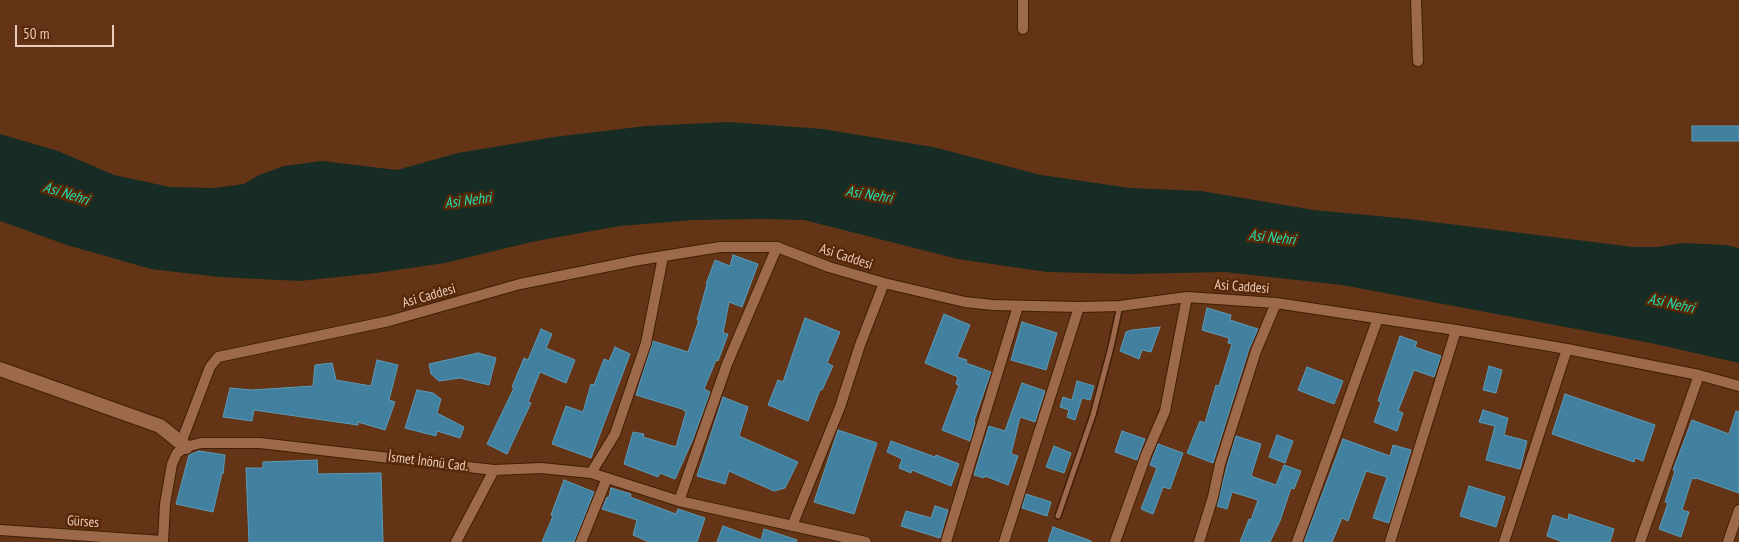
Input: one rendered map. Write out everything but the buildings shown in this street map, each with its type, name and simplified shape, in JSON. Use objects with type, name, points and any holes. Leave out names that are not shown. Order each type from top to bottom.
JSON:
[{"type":"street","points":[[1023,0],[1023,29]]},
{"type":"street","points":[[1416,0],[1418,61]]},
{"type":"street","points":[[679,501],[728,364],[778,247]]},
{"type":"street","name":"Asi Caddesi","points":[[183,445],[210,367],[218,357],[389,321],[520,284],[720,248],[778,247],[829,267],[884,283],[965,302],[1018,306],[1080,307],[1120,306],[1188,297],[1276,303],[1567,349],[1699,375],[1739,386]]},
{"type":"street","points":[[590,473],[615,434],[646,343],[663,257]]},
{"type":"street","points":[[792,526],[840,407],[860,345],[884,283]]},
{"type":"street","points":[[1115,542],[1146,455],[1165,411],[1188,297]]},
{"type":"street","points":[[1198,542],[1256,351],[1276,303]]},
{"type":"street","points":[[946,542],[1018,306]]},
{"type":"street","points":[[1004,542],[1080,307]]},
{"type":"street","points":[[1296,542],[1378,318]]},
{"type":"street","points":[[1390,542],[1456,330]]},
{"type":"street","points":[[1504,542],[1567,349]]},
{"type":"street","points":[[0,369],[160,426],[183,445],[172,464],[165,504],[163,541]]},
{"type":"street","points":[[1640,542],[1699,375]]},
{"type":"street","name":"İsmet İnönü Cad.","points":[[183,445],[201,443],[260,443],[494,470],[541,468],[590,473],[679,501],[792,526],[834,539],[866,542]]},
{"type":"street","points":[[456,542],[494,470]]},
{"type":"street","points":[[581,542],[607,478]]},
{"type":"street","points":[[1728,542],[1739,510]]},
{"type":"street","name":"Gürses","points":[[0,530],[163,541]]},
{"type":"lane","points":[[1058,516],[1093,415],[1120,306]]},
{"type":"water","name":"Asi Nehri","points":[[728,122],[822,129],[933,147],[1041,175],[1130,188],[1201,191],[1314,210],[1409,219],[1633,247],[1657,247],[1683,243],[1726,245],[1739,248],[1739,363],[1651,343],[1342,285],[1225,272],[1130,274],[1047,272],[958,259],[804,220],[693,220],[620,226],[531,242],[445,263],[300,281],[219,277],[151,269],[67,245],[0,221],[0,134],[58,151],[114,175],[170,187],[214,188],[244,184],[259,175],[284,166],[322,161],[397,170],[458,153],[554,137],[646,126]]}]
